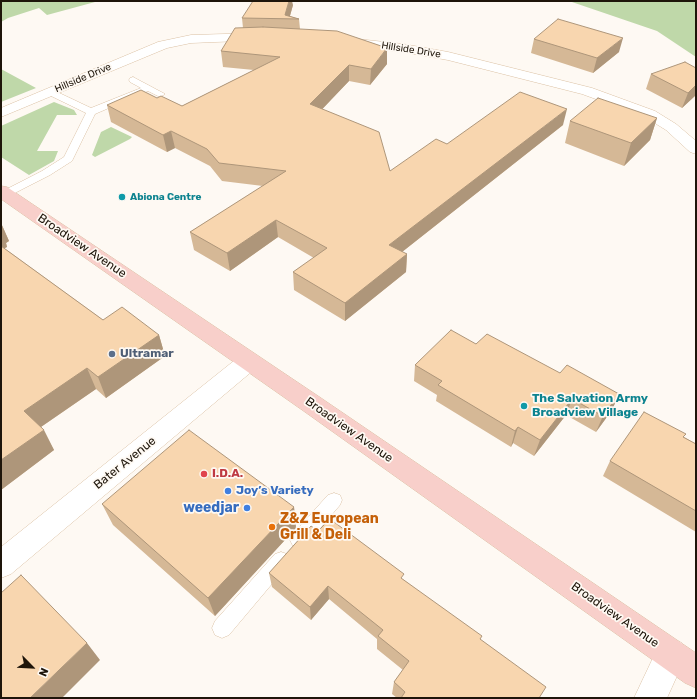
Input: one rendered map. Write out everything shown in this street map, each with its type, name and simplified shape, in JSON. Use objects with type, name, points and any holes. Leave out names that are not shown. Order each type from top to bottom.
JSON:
[{"type":"main road","name":"Broadview Avenue","points":[[3,192],[248,362],[313,405],[696,672]]},
{"type":"street","name":"Hillside Drive","points":[[1,113],[163,45],[191,39],[271,38]]},
{"type":"street","name":"Hillside Drive","points":[[331,41],[403,48],[448,56],[587,91],[650,114],[671,127],[696,149]]},
{"type":"street","name":"Bater Avenue","points":[[1,565],[248,362]]},
{"type":"street","points":[[650,698],[671,654]]},
{"type":"lane","points":[[133,80],[160,94]]},
{"type":"lane","points":[[3,192],[46,173],[68,159],[91,112],[148,88]]},
{"type":"lane","points":[[50,92],[91,112]]},
{"type":"lane","points":[[222,628],[334,500]]},
{"type":"green space","points":[[1,1],[168,1],[95,2],[47,15],[39,8],[8,18],[1,22]]},
{"type":"green space","points":[[569,1],[696,1],[696,57],[657,31]]},
{"type":"green space","points":[[1,69],[36,88],[1,102]]},
{"type":"green space","points":[[54,102],[74,110],[77,115],[57,115],[37,151],[58,151],[54,161],[29,175],[1,157],[1,126]]},
{"type":"green space","points":[[111,127],[132,137],[95,157],[92,155],[101,132]]},
{"type":"building","points":[[253,1],[289,1],[285,15],[299,19],[242,18]]},
{"type":"building","points":[[558,19],[623,38],[597,58],[534,39]]},
{"type":"building","points":[[263,27],[337,31],[387,48],[371,69],[349,65],[310,104],[379,132],[390,171],[436,139],[447,144],[520,92],[567,109],[389,245],[407,254],[345,303],[293,272],[327,248],[276,220],[227,253],[190,232],[286,171],[219,163],[207,149],[171,131],[163,135],[107,105],[141,90],[157,98],[161,96],[182,106],[280,57],[221,51],[235,28]]},
{"type":"building","points":[[685,62],[696,68],[696,85],[688,93],[651,74]]},
{"type":"building","points":[[598,98],[657,118],[631,143],[570,121]]},
{"type":"building","points":[[1,246],[103,320],[122,307],[159,335],[98,377],[87,368],[24,411],[44,430],[1,460]]},
{"type":"building","name":"The Salvation Army Broadview Village","points":[[451,330],[476,344],[487,334],[560,373],[567,365],[619,394],[603,416],[572,399],[540,440],[518,427],[515,431],[438,385],[442,381],[415,365]]},
{"type":"building","points":[[644,412],[686,434],[683,437],[696,444],[696,511],[610,461]]},
{"type":"building","points":[[189,430],[294,507],[208,598],[102,504]]},
{"type":"building","points":[[330,519],[404,574],[401,578],[482,636],[480,639],[546,687],[539,698],[401,698],[405,692],[394,682],[409,661],[378,636],[383,630],[328,586],[310,607],[269,573],[311,526],[318,531]]},
{"type":"building","points":[[21,575],[87,643],[30,698],[1,698],[1,593]]},
{"type":"place","name":"Abiona Centre","points":[[122,197]]},
{"type":"place","name":"Ultramar","points":[[112,354]]},
{"type":"place","name":"The Salvation Army Broadview Village","points":[[524,406]]},
{"type":"place","name":"I.D.A.","points":[[204,474]]},
{"type":"place","name":"Joy’s Variety","points":[[228,491]]},
{"type":"place","name":"weedjar","points":[[247,508]]},
{"type":"place","name":"Z&Z European Grill & Deli","points":[[272,527]]}]
